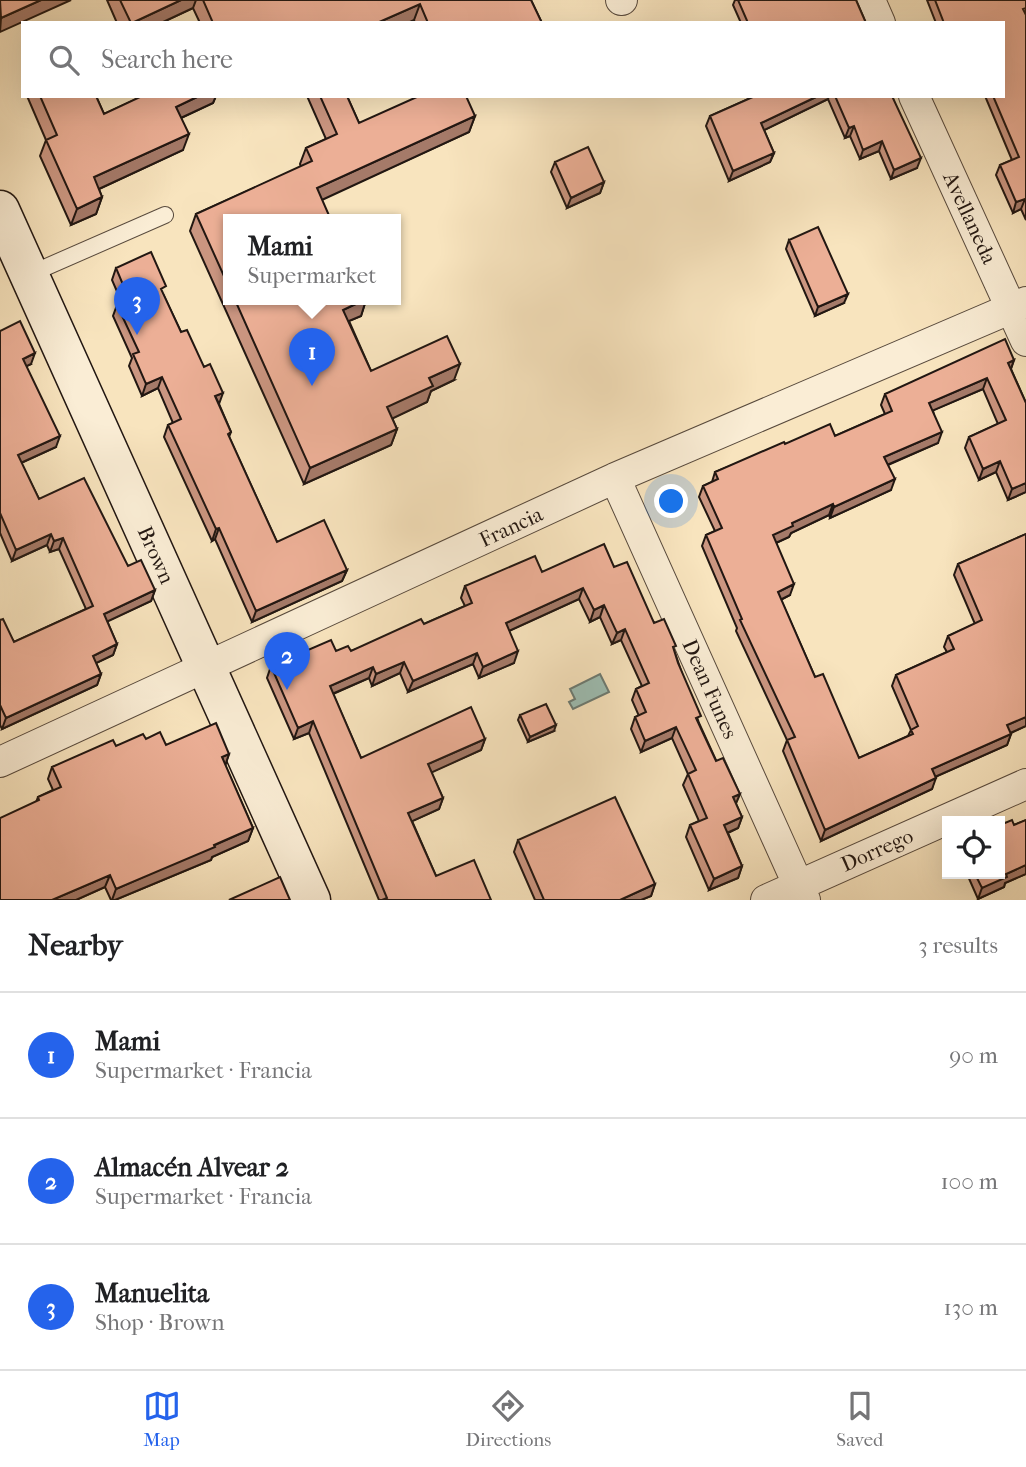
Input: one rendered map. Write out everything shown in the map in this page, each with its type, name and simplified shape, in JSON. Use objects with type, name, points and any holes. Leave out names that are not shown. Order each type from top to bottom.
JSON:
[{"type":"street","points":[[870,0],[879,21]]},
{"type":"street","name":"Avellaneda","points":[[915,98],[1019,305],[1026,341]]},
{"type":"street","name":"Brown","points":[[0,210],[311,900]]},
{"type":"street","name":"Francia","points":[[0,762],[615,478],[1019,305]]},
{"type":"street","name":"Dean Funes","points":[[615,478],[801,893]]},
{"type":"street","name":"Dorrego","points":[[766,900],[801,893],[1026,783]]},
{"type":"lane","points":[[28,275],[165,215]]},
{"type":"water","points":[[600,674],[609,692],[573,709],[569,702],[575,699],[570,689]]},
{"type":"building","points":[[0,0],[41,0],[1,18]]},
{"type":"building","points":[[120,0],[181,0],[135,21],[130,21]]},
{"type":"building","points":[[203,0],[531,0],[541,21],[427,21],[420,4],[382,21],[212,21]]},
{"type":"building","points":[[738,0],[856,0],[865,21],[747,21]]},
{"type":"building","points":[[935,0],[1026,0],[1026,8],[1023,9],[1026,15],[1026,202],[1025,199],[1016,202],[1000,165],[1019,157],[994,98],[1005,98],[1005,21],[943,21]]},
{"type":"building","points":[[41,98],[97,98],[104,114],[138,98],[195,98],[176,107],[189,134],[94,177],[102,197],[77,209],[46,140],[57,135]]},
{"type":"building","points":[[321,98],[348,98],[359,123],[415,98],[467,98],[475,116],[317,188],[328,214],[223,214],[223,274],[196,214],[312,161],[306,148],[337,134]]},
{"type":"building","points":[[750,98],[814,98],[761,123],[774,153],[733,171],[710,116]]},
{"type":"building","points":[[836,98],[893,98],[921,158],[894,170],[882,141],[863,150],[854,126],[849,128]]},
{"type":"building","points":[[588,147],[604,182],[571,198],[555,162]]},
{"type":"building","points":[[818,227],[848,294],[818,307],[789,240]]},
{"type":"building","points":[[151,252],[166,286],[161,289],[181,332],[187,330],[204,367],[210,364],[223,393],[215,396],[231,432],[228,434],[277,542],[324,520],[347,570],[256,611],[168,425],[181,419],[162,377],[146,384],[133,354],[139,352],[117,305],[129,299],[116,268]]},
{"type":"building","points":[[237,305],[354,305],[343,310],[371,371],[447,336],[460,364],[429,378],[433,386],[387,407],[397,429],[310,468]]},
{"type":"building","points":[[20,321],[35,353],[23,359],[60,436],[18,455],[39,499],[84,478],[128,566],[141,560],[155,590],[104,614],[117,644],[93,656],[101,674],[6,718],[0,705],[0,620],[3,619],[14,642],[93,606],[63,538],[54,541],[51,534],[16,550],[0,513],[0,331]]},
{"type":"building","points":[[1005,339],[1014,360],[1008,363],[1026,403],[1026,483],[1012,489],[1000,461],[983,469],[969,437],[1006,420],[987,378],[929,403],[942,432],[884,457],[895,479],[834,507],[833,504],[773,535],[794,584],[778,592],[815,677],[823,674],[859,758],[913,734],[911,730],[918,726],[896,675],[954,649],[948,636],[982,620],[958,564],[1026,534],[1026,717],[1007,725],[1011,734],[932,769],[936,778],[825,830],[787,740],[795,737],[740,620],[742,619],[706,535],[722,528],[703,486],[718,479],[715,472],[784,442],[785,444],[830,424],[835,436],[892,411],[885,394]]},
{"type":"building","points":[[604,544],[614,567],[627,562],[654,623],[664,619],[676,646],[673,647],[678,663],[701,716],[696,718],[716,761],[723,758],[740,794],[733,797],[742,817],[724,825],[742,866],[714,879],[690,825],[707,818],[688,774],[696,770],[676,727],[645,741],[635,717],[646,712],[636,689],[649,683],[625,629],[617,633],[604,605],[594,610],[583,588],[506,623],[518,651],[483,667],[477,653],[413,681],[404,662],[376,674],[373,667],[330,686],[361,758],[471,707],[485,739],[428,764],[443,798],[408,813],[436,876],[474,860],[491,900],[382,900],[387,898],[313,721],[298,728],[271,666],[331,640],[336,651],[348,646],[351,651],[421,619],[424,624],[472,603],[465,586],[535,556],[542,572]]},
{"type":"building","points":[[546,704],[556,725],[530,737],[520,715]]},
{"type":"building","points":[[216,723],[229,754],[222,757],[253,828],[116,889],[110,875],[52,900],[0,900],[0,818],[61,787],[52,767],[113,740],[116,746],[143,734],[146,739],[160,732],[166,745]]},
{"type":"building","points":[[615,797],[655,884],[620,900],[544,900],[518,840]]},
{"type":"building","points":[[1012,820],[1014,825],[1026,820],[1026,865],[1006,874],[1005,878],[1005,823]]},
{"type":"building","points":[[280,877],[290,900],[229,900]]},
{"type":"building","points":[[978,879],[1002,879],[982,888]]},
{"type":"place","name":"Manuelita","points":[[137,335]]},
{"type":"place","name":"Mami","points":[[312,386]]},
{"type":"place","name":"Almacén Alvear 2","points":[[287,690]]}]
